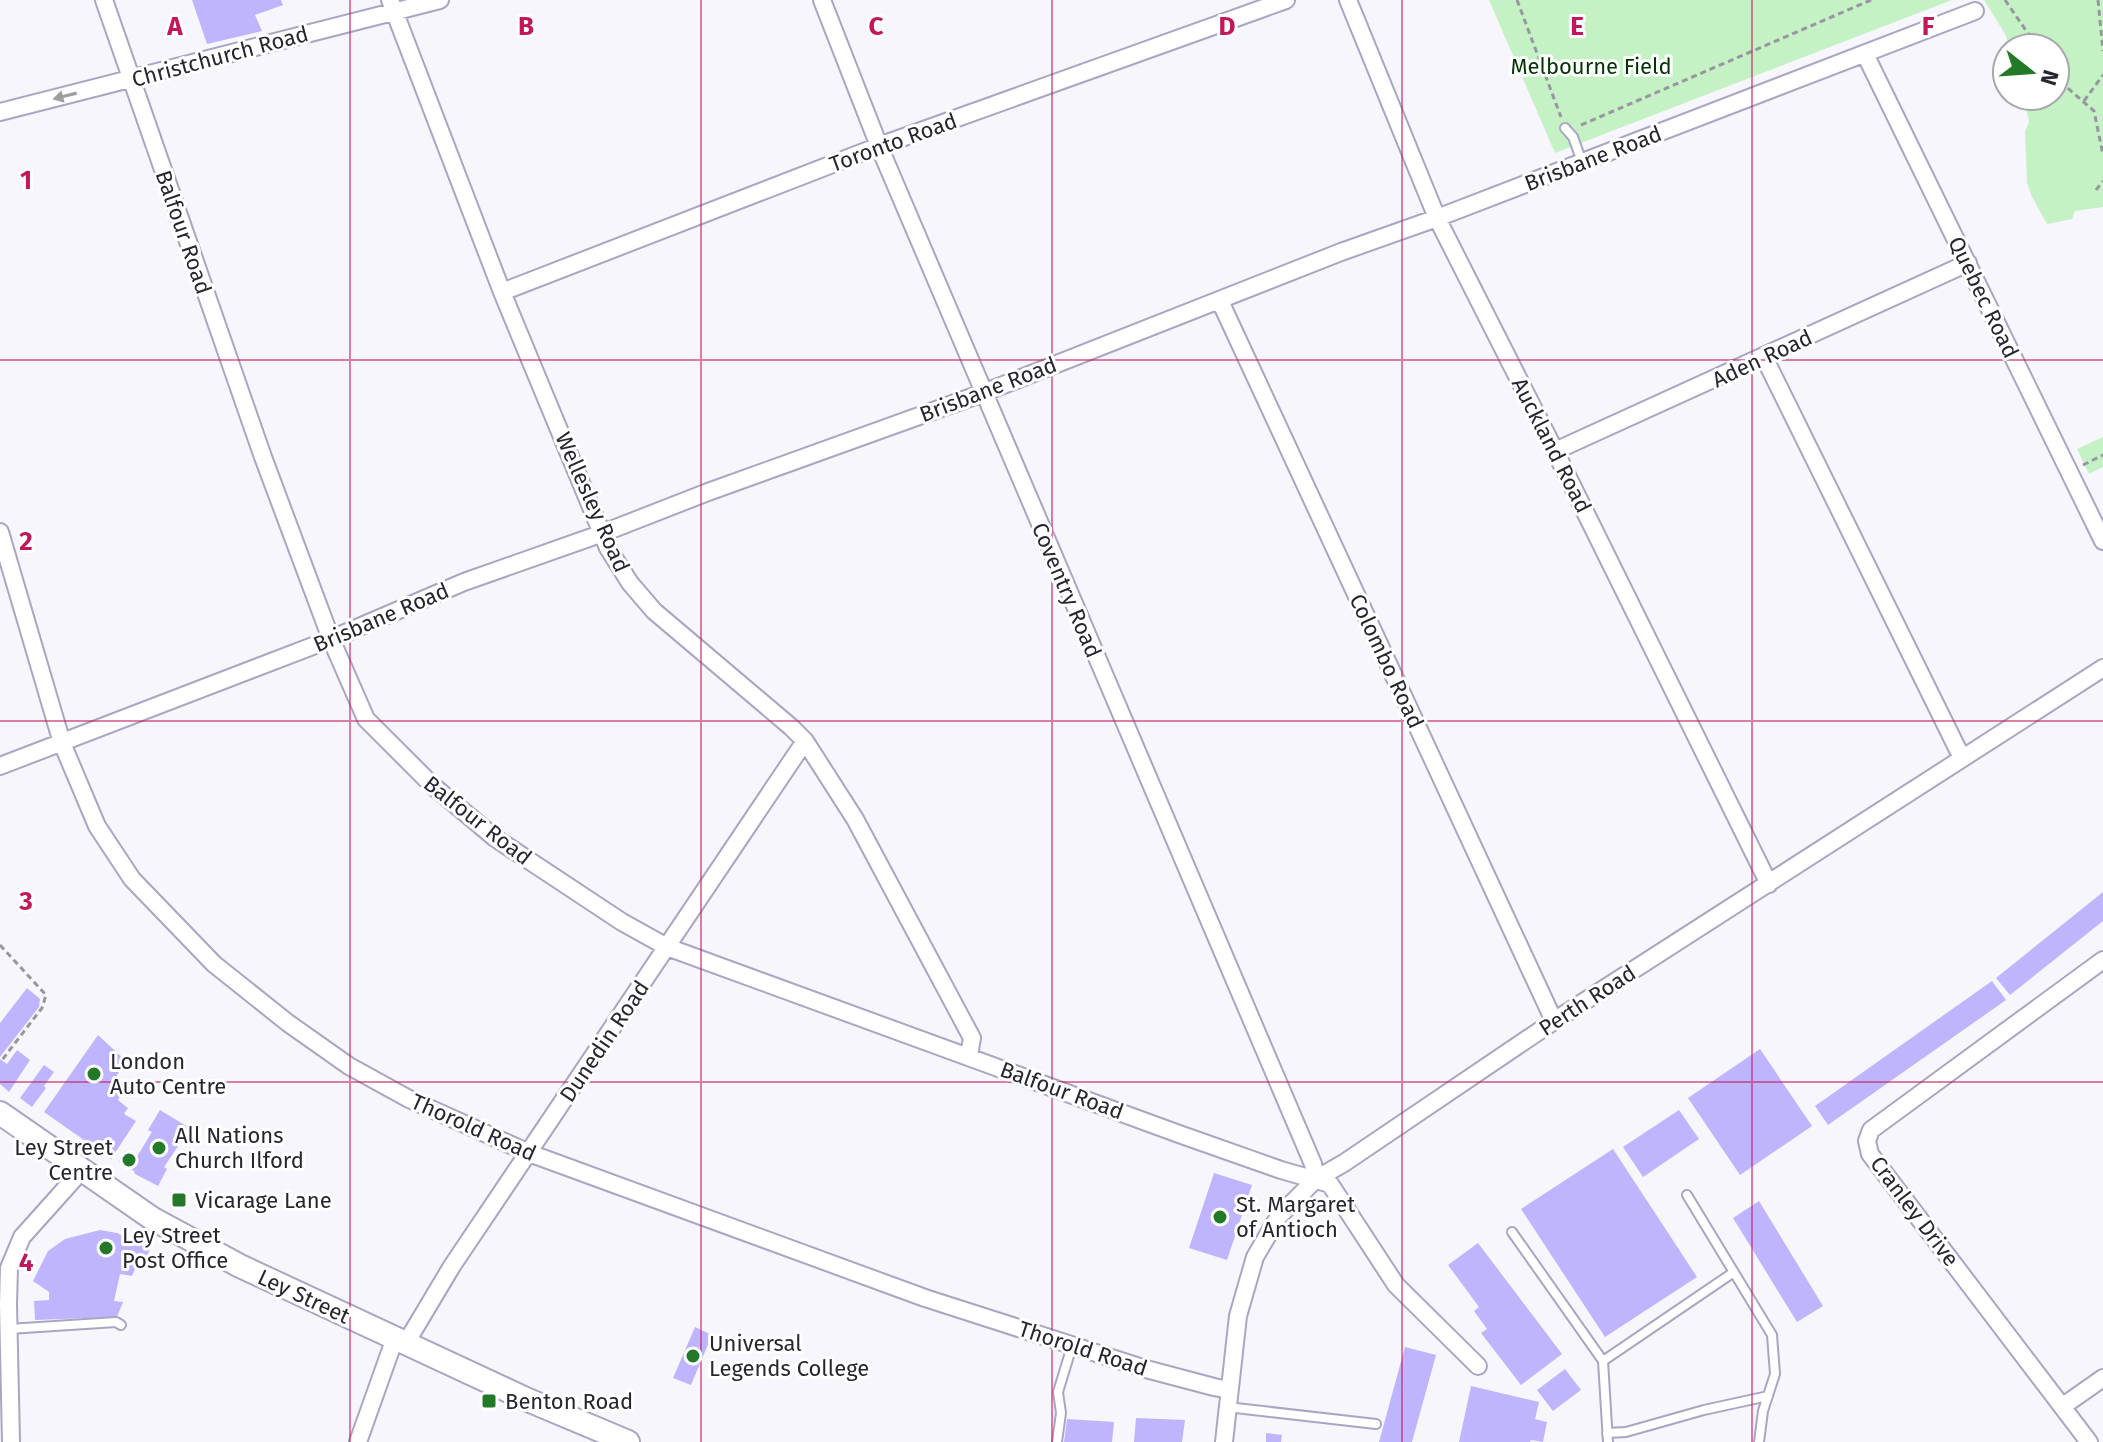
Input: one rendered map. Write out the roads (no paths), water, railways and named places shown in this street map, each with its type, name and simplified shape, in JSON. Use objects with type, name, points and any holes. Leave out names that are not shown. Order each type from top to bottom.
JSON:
[{"type":"street","name":"Balfour Road","points":[[104,0],[263,457],[331,639],[366,719],[432,785],[495,838],[622,922],[667,947],[1281,1170],[1316,1179]]},
{"type":"street","name":"Christchurch Road","points":[[0,112],[131,79],[392,5],[440,0]]},
{"type":"street","name":"Coventry Road","points":[[822,0],[879,146],[1313,1164],[1316,1179]]},
{"type":"street","name":"Toronto Road","points":[[502,292],[879,146],[1286,0]]},
{"type":"street","name":"Auckland Road","points":[[1348,0],[1437,218],[1769,884]]},
{"type":"street","name":"Wellesley Road","points":[[392,5],[502,292],[608,548],[630,583],[654,611],[805,741],[855,819],[972,1038],[969,1056]]},
{"type":"street","name":"Brisbane Road","points":[[0,766],[331,639],[464,582],[983,393],[1341,252],[1582,163],[1975,11]]},
{"type":"street","name":"Quebec Road","points":[[1865,54],[2103,541]]},
{"type":"street","name":"Aden Road","points":[[1555,451],[1968,263]]},
{"type":"street","name":"Colombo Road","points":[[1220,301],[1554,1021]]},
{"type":"street","points":[[1764,357],[1962,758]]},
{"type":"street","name":"Thorold Road","points":[[0,532],[62,743],[97,826],[132,879],[214,964],[288,1023],[349,1066],[409,1099],[529,1153],[911,1292],[1228,1398]]},
{"type":"street","name":"Perth Road","points":[[1224,1442],[1238,1316],[1255,1257],[1279,1216],[1316,1179],[1554,1021],[2103,668]]},
{"type":"street","name":"Dunedin Road","points":[[358,1442],[400,1340],[805,741]]},
{"type":"street","name":"Cranley Drive","points":[[2089,1442],[1870,1154],[1867,1141],[1871,1130],[2103,960]]},
{"type":"street","name":"Ley Street","points":[[0,1113],[153,1219],[228,1259],[528,1400],[628,1442]]},
{"type":"street","points":[[11,1442],[9,1268],[22,1237],[82,1170]]},
{"type":"street","points":[[1316,1179],[1330,1184],[1337,1193],[1396,1285],[1478,1366]]},
{"type":"street","points":[[2063,1406],[2103,1378]]},
{"type":"lane","points":[[1565,128],[1573,137],[1582,163]]},
{"type":"lane","points":[[1687,1195],[1772,1335],[1775,1374],[1763,1411],[1759,1442]]},
{"type":"lane","points":[[1512,1232],[1603,1361],[1607,1438],[1704,1410],[1768,1396]]},
{"type":"lane","points":[[1603,1361],[1734,1272]]},
{"type":"lane","points":[[9,1329],[116,1322],[121,1325]]},
{"type":"lane","points":[[1057,1442],[1061,1413],[1058,1392],[1072,1345]]},
{"type":"lane","points":[[1228,1398],[1376,1424]]},
{"type":"place","name":"London Auto Centre","points":[[94,1074]]},
{"type":"place","name":"All Nations Church Ilford","points":[[159,1148]]},
{"type":"place","name":"Ley Street Centre","points":[[129,1160]]},
{"type":"place","name":"Vicarage Lane","points":[[179,1200]]},
{"type":"place","name":"St. Margaret of Antioch","points":[[1220,1217]]},
{"type":"place","name":"Ley Street Post Office","points":[[106,1248]]},
{"type":"place","name":"Universal Legends College","points":[[693,1356]]},
{"type":"place","name":"Benton Road","points":[[489,1401]]},
{"type":"park label","name":"Melbourne Field","points":[[1591,66]]}]
